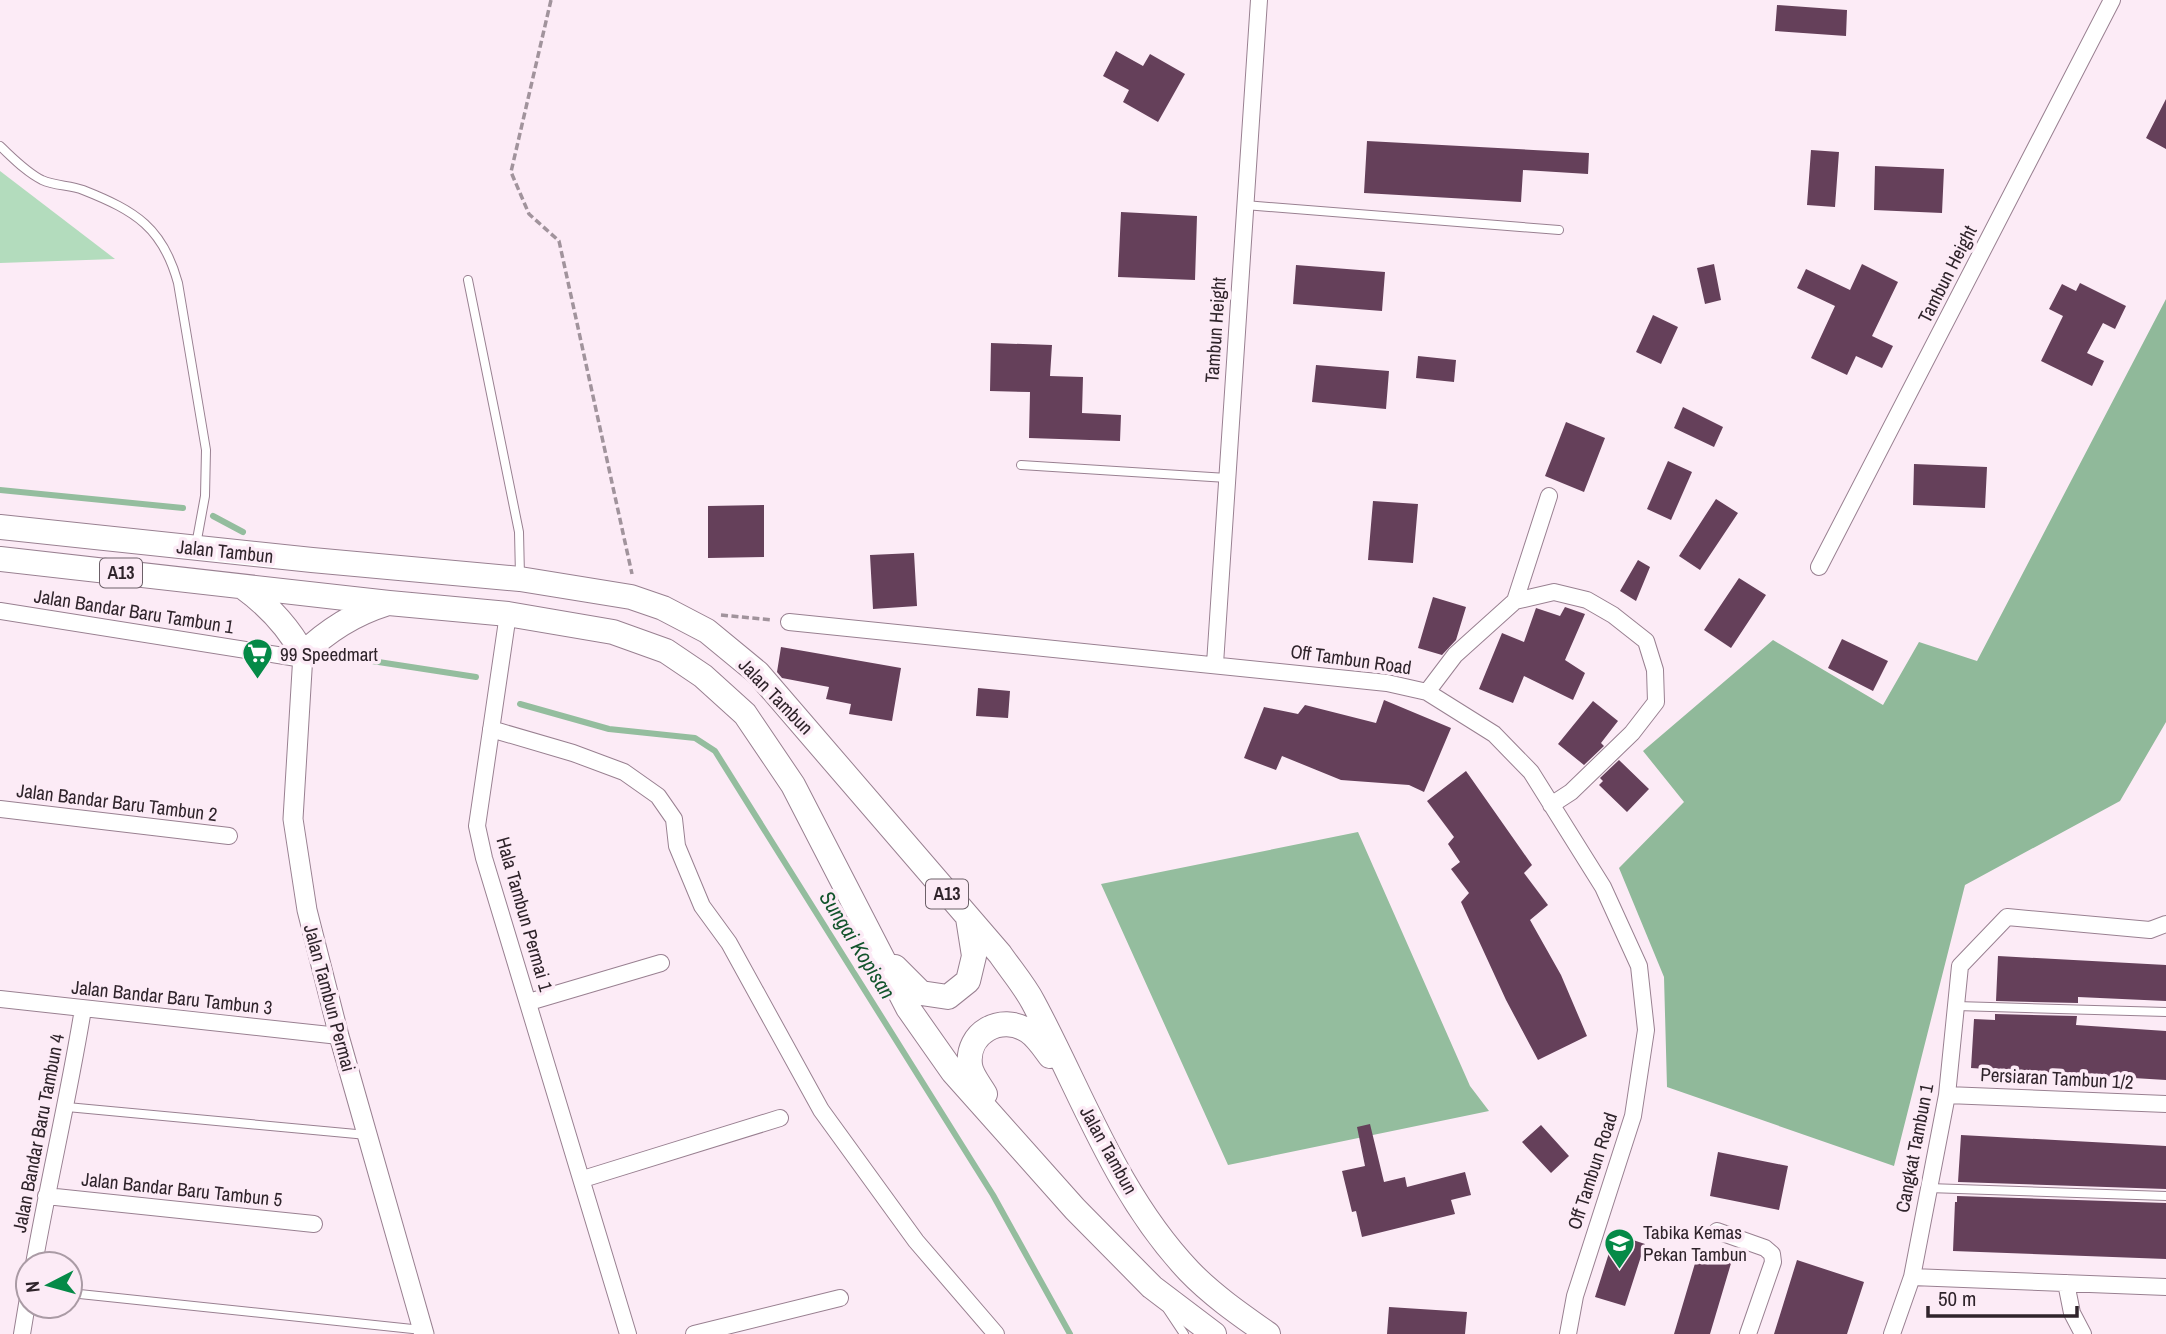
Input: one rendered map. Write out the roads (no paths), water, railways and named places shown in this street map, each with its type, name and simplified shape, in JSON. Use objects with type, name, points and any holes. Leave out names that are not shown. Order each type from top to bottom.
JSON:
[{"type":"main road","name":"Jalan Tambun","points":[[0,527],[520,579],[631,597],[663,608],[707,631],[758,673],[1000,954],[1032,1000],[1122,1178],[1165,1243],[1190,1272],[1268,1334]]},
{"type":"main road","name":"Jalan Tambun","points":[[0,559],[508,614],[613,632],[666,651],[704,676],[745,714],[793,785],[908,1007],[953,1072],[1075,1209],[1152,1287],[1214,1334]]},
{"type":"main road","points":[[242,587],[261,600],[290,630],[303,656],[322,636],[361,612],[389,603]]},
{"type":"main road","points":[[879,951],[921,993],[948,997],[968,981],[974,956],[968,918]]},
{"type":"main road","points":[[1007,1130],[970,1068],[970,1048],[985,1029],[1006,1023],[1028,1031],[1069,1076]]},
{"type":"street","name":"Tambun Height","points":[[1215,664],[1259,0]]},
{"type":"street","name":"Tambun Height","points":[[1819,567],[2112,0]]},
{"type":"street","points":[[1516,601],[1549,496]]},
{"type":"street","points":[[1427,692],[1455,655],[1516,601],[1554,592],[1587,600],[1613,615],[1646,641],[1655,670],[1656,702],[1640,723],[1571,792],[1551,805]]},
{"type":"street","name":"Jalan Bandar Baru Tambun 1","points":[[0,611],[303,656]]},
{"type":"street","name":"Hala Tambun Permai 1","points":[[508,614],[477,825],[484,858],[628,1334]]},
{"type":"street","name":"Off Tambun Road","points":[[789,622],[1387,683],[1427,692],[1494,734],[1531,772],[1603,887],[1639,966],[1646,1031],[1633,1116],[1575,1296],[1568,1334]]},
{"type":"street","name":"Jalan Tambun Permai","points":[[303,656],[293,819],[307,910],[339,1036],[423,1332]]},
{"type":"street","points":[[491,729],[573,753],[624,772],[658,796],[674,819],[677,846],[702,906],[729,943],[821,1110],[916,1241],[996,1334]]},
{"type":"street","name":"Jalan Bandar Baru Tambun 2","points":[[0,809],[229,836]]},
{"type":"street","name":"Cangkat Tambun 1","points":[[1892,1334],[1912,1277],[1947,1094],[1960,966],[2007,918],[2150,930],[2166,924]]},
{"type":"street","points":[[529,1002],[661,963]]},
{"type":"street","name":"Jalan Bandar Baru Tambun 3","points":[[0,999],[339,1036]]},
{"type":"street","name":"Jalan Bandar Baru Tambun 4","points":[[36,1250],[67,1107],[83,1009]]},
{"type":"street","name":"Persiaran Tambun 1/2","points":[[1947,1094],[2166,1104]]},
{"type":"street","points":[[583,1179],[780,1118]]},
{"type":"street","name":"Jalan Bandar Baru Tambun 5","points":[[46,1196],[314,1223]]},
{"type":"street","points":[[1717,1231],[1765,1248],[1772,1254],[1773,1262],[1748,1334]]},
{"type":"street","points":[[1912,1277],[2166,1287]]},
{"type":"street","points":[[2066,1283],[2072,1313],[2083,1334]]},
{"type":"street","points":[[694,1334],[840,1298]]},
{"type":"lane","points":[[0,146],[40,179],[58,186],[81,189],[131,213],[145,223],[163,243],[178,283],[206,450],[205,496],[195,548]]},
{"type":"lane","points":[[1245,205],[1559,230]]},
{"type":"lane","points":[[468,280],[519,532],[520,579]]},
{"type":"lane","points":[[1021,465],[1227,478]]},
{"type":"lane","points":[[1956,1006],[2166,1012]]},
{"type":"lane","points":[[67,1107],[367,1135]]},
{"type":"lane","points":[[1928,1188],[2166,1196]]},
{"type":"lane","points":[[1152,1287],[1184,1334]]},
{"type":"lane","points":[[84,1295],[423,1332]]},
{"type":"waterway","points":[[0,490],[183,508]]},
{"type":"waterway","points":[[213,516],[243,532]]},
{"type":"waterway","points":[[346,657],[476,677]]},
{"type":"waterway","name":"Sungai Kopisan","points":[[520,704],[609,729],[695,738],[715,751],[993,1195],[1070,1334]]},
{"type":"place","name":"99 Speedmart","points":[[257,681]]},
{"type":"place","name":"Tabika Kemas Pekan Tambun","points":[[1620,1270]]}]
